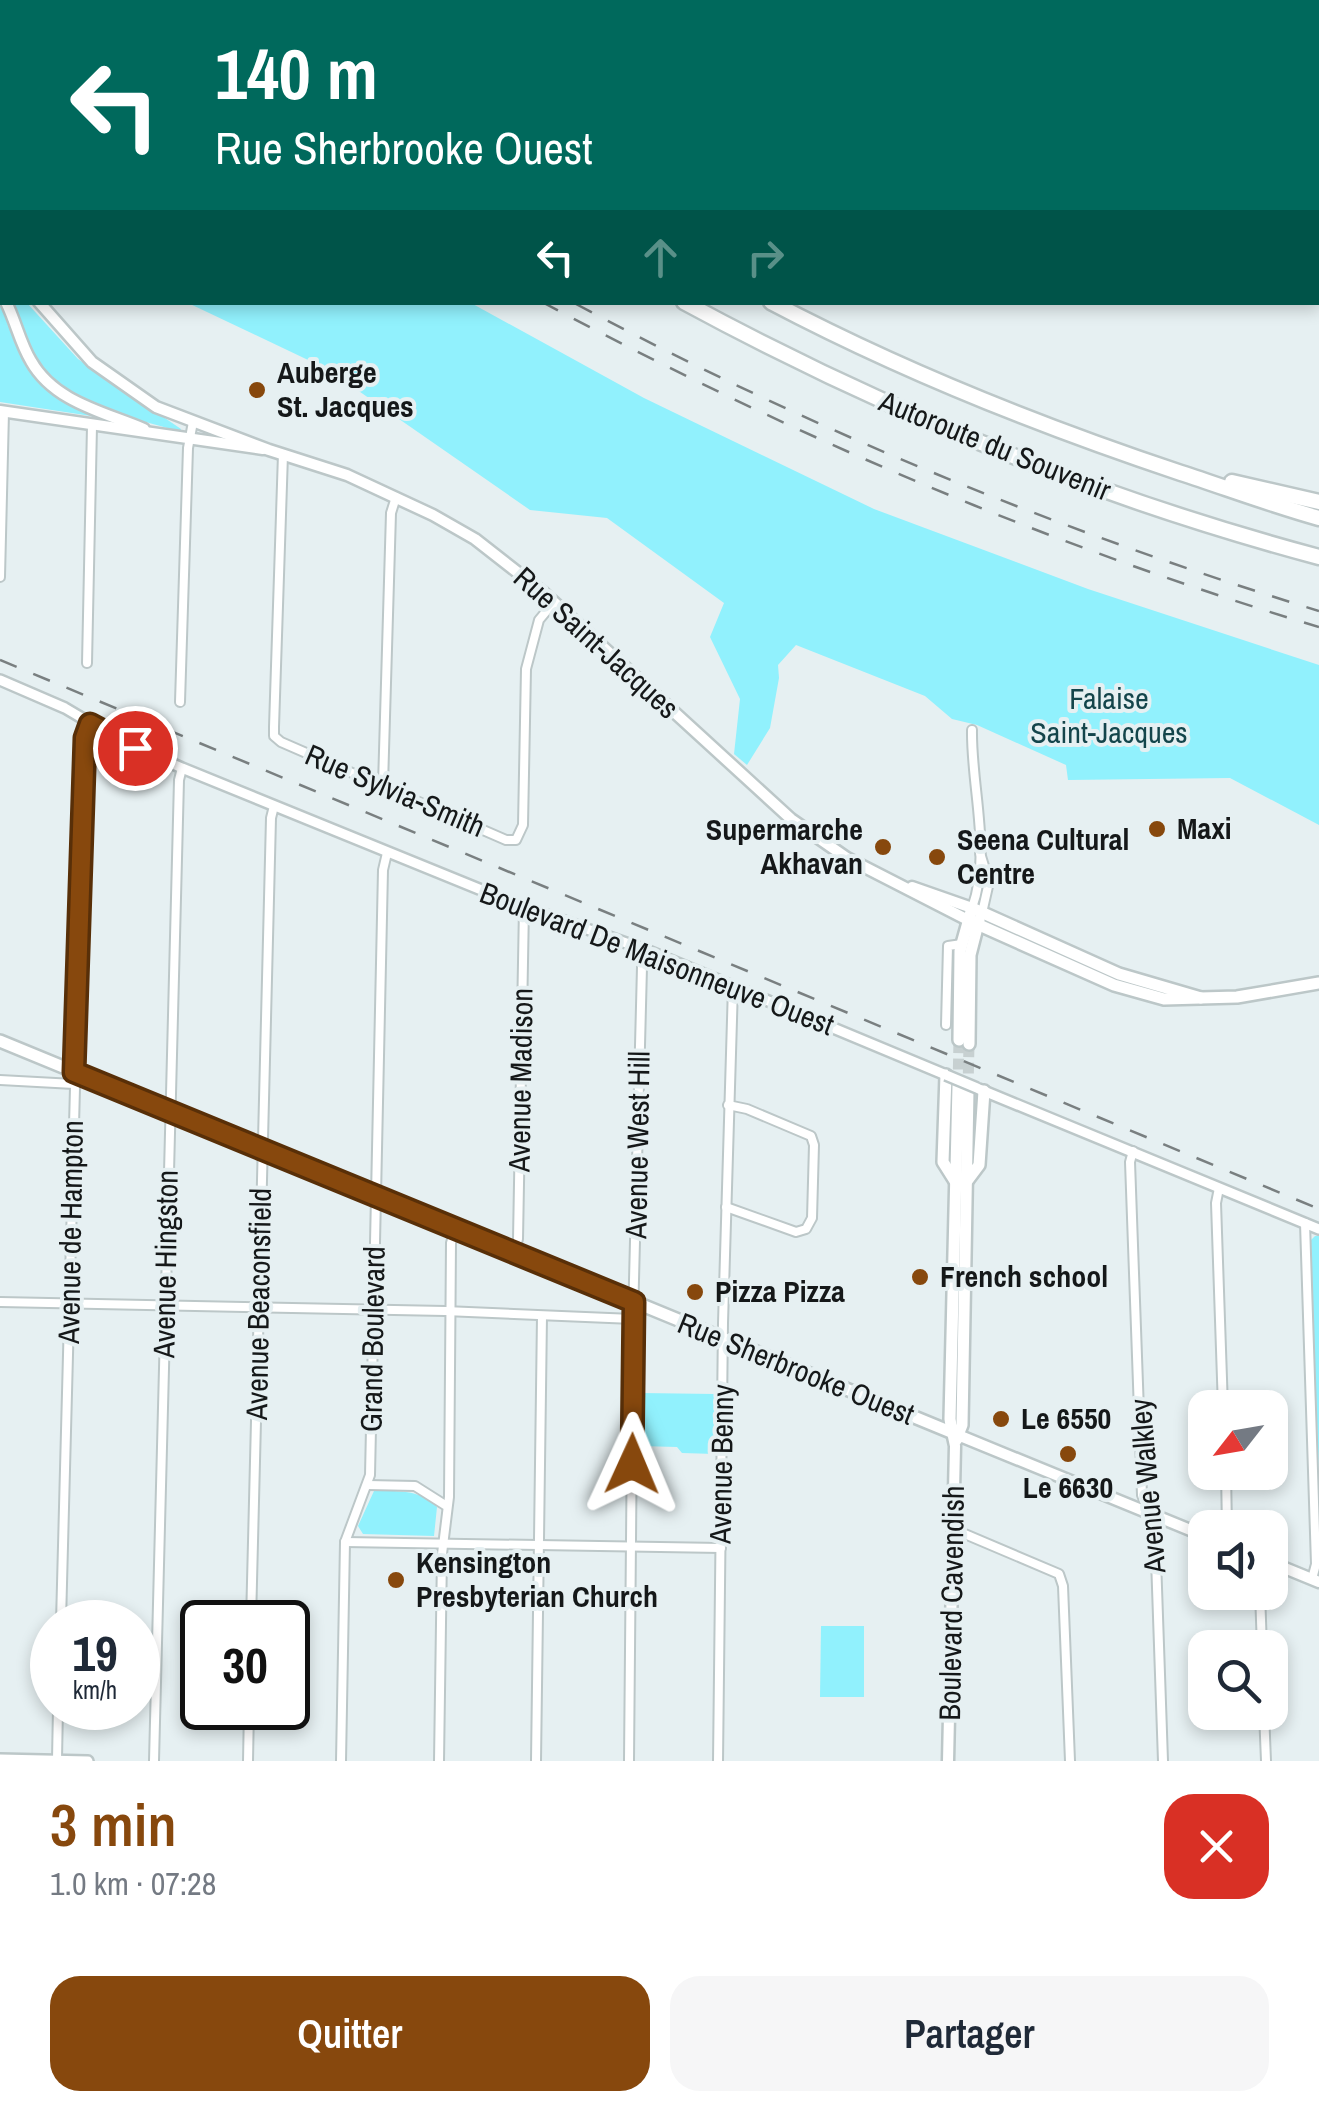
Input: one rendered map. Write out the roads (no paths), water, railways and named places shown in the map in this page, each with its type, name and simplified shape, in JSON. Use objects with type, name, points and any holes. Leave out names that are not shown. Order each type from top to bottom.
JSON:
[{"type":"highway","name":"Autoroute du Souvenir","points":[[690,305],[800,363],[965,437],[1082,482],[1319,557]]},
{"type":"highway","name":"Autoroute du Souvenir","points":[[777,305],[938,382],[1137,458],[1319,518]]},
{"type":"highway","points":[[1137,458],[1319,502]]},
{"type":"highway","points":[[1271,544],[1319,568]]},
{"type":"main road","points":[[6,305],[30,360],[52,386],[81,404],[156,434]]},
{"type":"main road","name":"Rue Saint-Jacques","points":[[42,305],[82,352],[156,407],[269,450]]},
{"type":"main road","points":[[2,412],[156,434]]},
{"type":"main road","name":"Rue Saint-Jacques","points":[[156,434],[269,450],[347,475],[475,540],[554,602],[782,813],[836,851],[896,882],[1134,993],[1172,1000],[1244,997],[1319,983]]},
{"type":"main road","points":[[975,916],[970,955],[964,1042],[962,944],[975,916]]},
{"type":"main road","name":"Rue Sherbrooke Ouest","points":[[0,1040],[74,1078],[170,1112],[955,1438],[1188,1529]]},
{"type":"main road","points":[[946,1075],[943,1162],[961,1181],[979,1165],[972,1089]]},
{"type":"main road","name":"Boulevard Cavendish","points":[[948,1761],[955,1438],[962,1425],[961,1181],[972,1089]]},
{"type":"main road","points":[[1288,1569],[1316,1581]]},
{"type":"street","points":[[0,577],[2,412]]},
{"type":"street","points":[[180,702],[193,422]]},
{"type":"street","points":[[87,663],[92,426]]},
{"type":"street","name":"Rue Sylvia-Smith","points":[[283,454],[274,736],[281,742],[506,840],[517,839],[523,821],[526,669],[538,621],[554,602]]},
{"type":"street","points":[[383,784],[391,513],[396,497]]},
{"type":"street","name":"Boulevard De Maisonneuve Ouest","points":[[0,680],[65,708],[127,744],[182,768],[524,907],[646,950],[972,1089],[1319,1229]]},
{"type":"street","name":"Avenue de Hampton","points":[[62,1600],[84,744],[90,724]]},
{"type":"street","points":[[972,730],[979,849],[989,882],[975,916]]},
{"type":"street","name":"Avenue Hingston","points":[[154,1761],[182,768]]},
{"type":"street","name":"Avenue Beaconsfield","points":[[251,1600],[274,806]]},
{"type":"street","name":"Grand Boulevard","points":[[341,1761],[345,1542],[368,1485],[383,866],[387,852]]},
{"type":"street","name":"Avenue Madison","points":[[514,1253],[518,1239],[524,907]]},
{"type":"street","points":[[946,1025],[948,946],[962,944]]},
{"type":"street","name":"Avenue West Hill","points":[[629,1761],[633,1319],[642,967],[646,950]]},
{"type":"street","name":"Avenue Benny","points":[[718,1761],[723,1339],[733,986]]},
{"type":"street","points":[[0,1080],[74,1078]]},
{"type":"street","points":[[726,1207],[798,1232],[812,1218],[814,1142],[810,1136],[748,1109],[728,1106]]},
{"type":"street","name":"Avenue Walkley","points":[[1133,1151],[1130,1162],[1142,1494],[1155,1530],[1163,1761]]},
{"type":"street","points":[[1219,1188],[1216,1203],[1222,1390]]},
{"type":"street","points":[[1305,1223],[1316,1581]]},
{"type":"street","points":[[439,1761],[455,1229]]},
{"type":"street","points":[[0,1302],[633,1319]]},
{"type":"street","points":[[536,1761],[542,1316]]},
{"type":"street","points":[[368,1485],[415,1486],[446,1505]]},
{"type":"street","points":[[953,1529],[1059,1574],[1070,1761]]},
{"type":"street","points":[[345,1542],[721,1548]]},
{"type":"street","points":[[57,1759],[58,1730]]},
{"type":"street","points":[[248,1761],[249,1730]]},
{"type":"street","points":[[1265,1730],[1266,1761]]},
{"type":"street","points":[[0,1759],[88,1761]]},
{"type":"tunnel","points":[[958,1086],[959,1040]]},
{"type":"tunnel","points":[[968,1090],[969,1044]]},
{"type":"railway","points":[[548,305],[730,398],[923,484],[1119,561],[1319,627]]},
{"type":"railway","points":[[578,305],[756,394],[940,476],[1128,548],[1319,611]]},
{"type":"railway","points":[[0,660],[1319,1209]]},
{"type":"place","name":"Auberge St. Jacques","points":[[257,390]]},
{"type":"place","name":"Maxi","points":[[1157,829]]},
{"type":"place","name":"Supermarche Akhavan","points":[[883,847]]},
{"type":"place","name":"Seena Cultural Centre","points":[[937,857]]},
{"type":"place","name":"French school","points":[[920,1277]]},
{"type":"place","name":"Pizza Pizza","points":[[695,1292]]},
{"type":"place","name":"Le 6550","points":[[1001,1419]]},
{"type":"place","name":"Le 6630","points":[[1068,1454]]},
{"type":"place","name":"Kensington Presbyterian Church","points":[[396,1580]]},
{"type":"park label","name":"Falaise Saint-Jacques","points":[[1109,716]]}]
